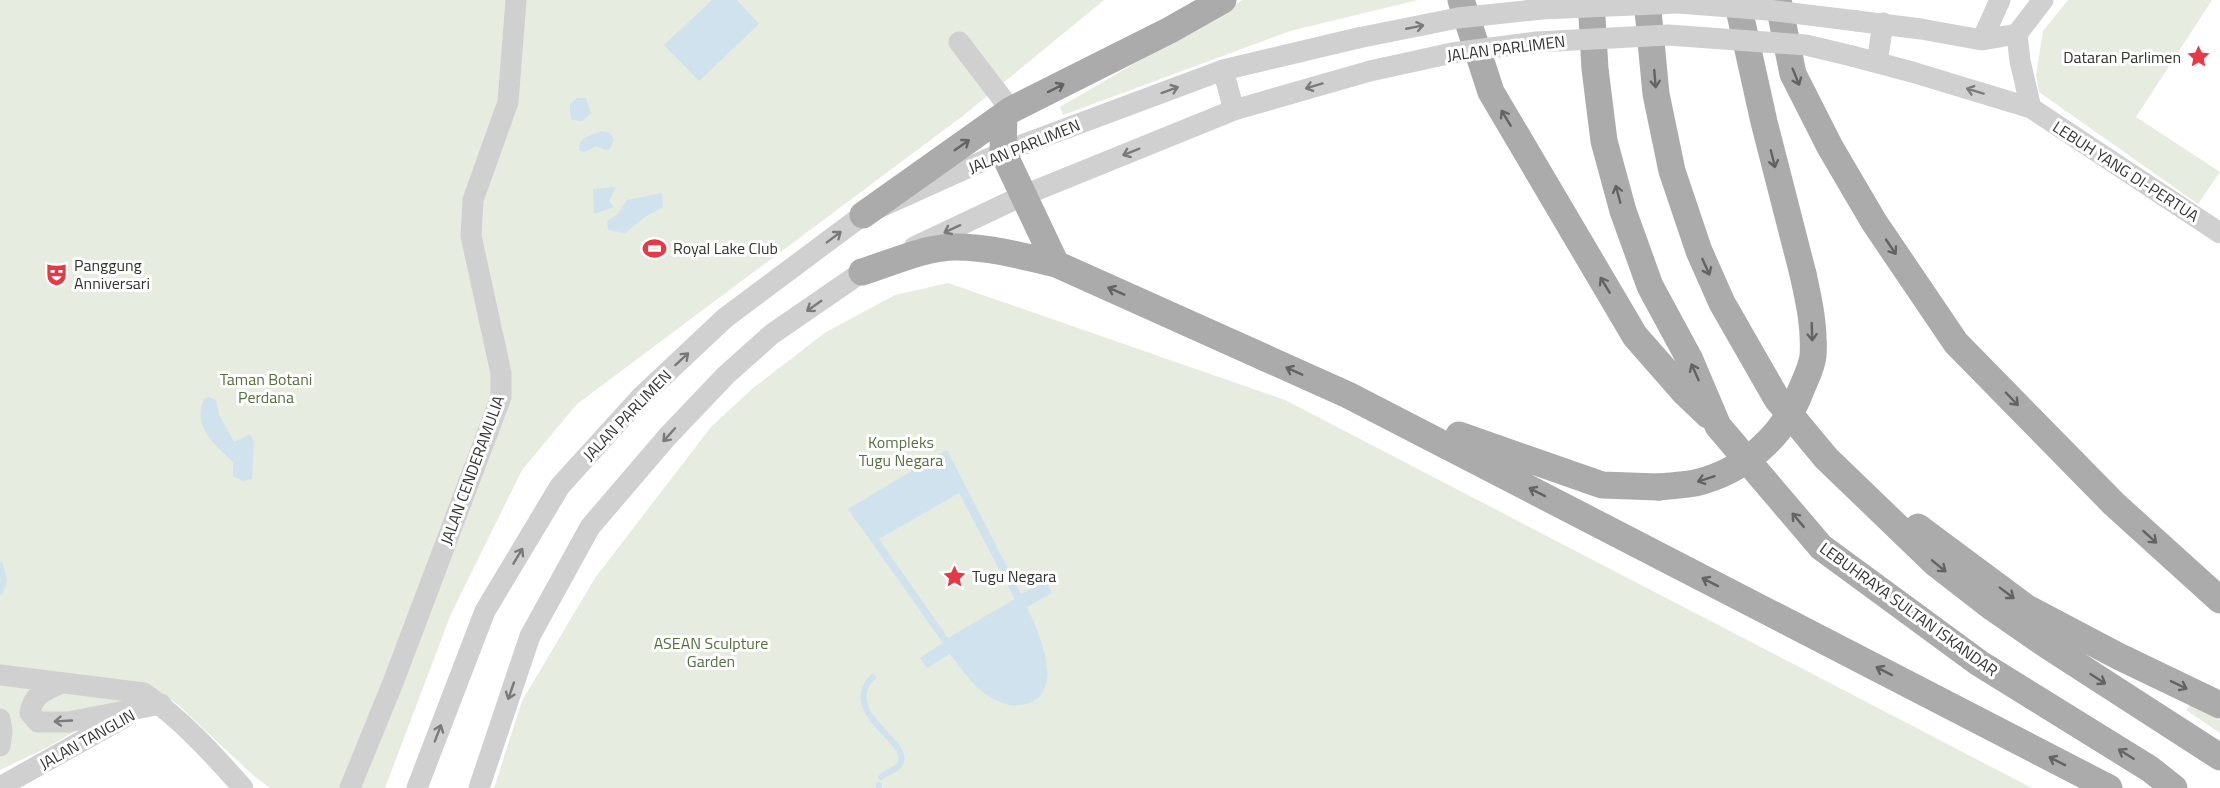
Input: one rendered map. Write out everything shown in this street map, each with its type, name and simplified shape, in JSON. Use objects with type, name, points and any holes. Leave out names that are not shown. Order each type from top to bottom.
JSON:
[{"type":"main road","points":[[863,215],[1008,113],[1170,30],[1223,0]]},
{"type":"main road","points":[[1461,0],[1491,92],[1635,336],[1685,393],[1718,426]]},
{"type":"main road","name":"LEBUHRAYA SULTAN ISKANDAR","points":[[1591,0],[1595,69],[1604,141],[1623,212],[1650,286],[1690,360],[1718,426],[1821,547],[1979,663],[2150,769],[2174,788]]},
{"type":"main road","points":[[1647,0],[1656,94],[1672,171],[1699,250],[1722,303],[1777,399],[1826,458],[1935,563],[1993,608],[2048,646],[2220,757]]},
{"type":"main road","points":[[1720,0],[1764,122]]},
{"type":"main road","points":[[1348,395],[1602,485],[1658,488],[1695,483],[1724,473],[1753,456],[1773,437],[1795,406],[1813,358],[1811,312],[1764,122],[1737,0]]},
{"type":"main road","points":[[1778,0],[1793,74],[1830,147],[1874,222],[1956,342],[2114,504],[2220,600]]},
{"type":"main road","points":[[1008,113],[1003,152],[1056,264]]},
{"type":"main road","points":[[862,272],[921,253],[954,247],[1004,252],[1056,264],[1348,395],[2109,788]]},
{"type":"main road","points":[[1826,458],[2027,608],[2220,705]]},
{"type":"street","name":"JALAN CENDERAMULIA","points":[[350,788],[394,680],[501,397],[501,373],[471,236],[473,200],[508,102],[516,0]]},
{"type":"street","points":[[1982,40],[2000,0]]},
{"type":"street","points":[[2031,108],[2020,61],[2017,34],[2043,0]]},
{"type":"street","name":"JALAN PARLIMEN","points":[[417,788],[485,611],[560,486],[640,398],[725,318],[863,215],[1003,152],[1223,70],[1358,38],[1458,18],[1542,9],[1679,3],[1883,23],[1982,40],[2017,34]]},
{"type":"street","points":[[1877,63],[1883,23]]},
{"type":"street","name":"JALAN PARLIMEN","points":[[479,788],[530,636],[590,527],[667,437],[726,375],[772,334],[862,272],[1022,196],[1234,110],[1370,71],[1452,53],[1537,42],[1668,35],[1806,45],[1912,72]]},
{"type":"street","points":[[959,42],[1008,113]]},
{"type":"street","points":[[1223,70],[1234,110]]},
{"type":"street","name":"LEBUH YANG DI-PERTUA","points":[[1912,72],[2031,108],[2220,233]]},
{"type":"street","points":[[0,675],[144,693],[151,706],[205,745],[243,788]]},
{"type":"street","points":[[62,683],[40,692],[31,703],[30,713],[38,722],[68,722],[151,706]]},
{"type":"street","name":"JALAN TANGLIN","points":[[0,787],[151,706]]},
{"type":"street","points":[[0,719],[2,732],[0,746]]},
{"type":"green space","name":"Taman Botani Perdana","points":[[0,0],[1104,0],[964,115],[577,404],[522,470],[451,614],[385,788],[270,788],[254,776],[177,704],[151,687],[48,747],[0,770]]},
{"type":"green space","points":[[1243,0],[1418,0],[1290,31],[1063,115],[1060,107]]},
{"type":"green space","points":[[2068,0],[2212,0],[2136,117],[2220,172],[2198,204],[2039,92],[2036,75],[2043,31]]},
{"type":"green space","points":[[948,283],[1285,400],[2032,788],[494,788],[522,701],[595,578],[711,427],[752,389],[826,332],[895,295]]},
{"type":"green space","points":[[2191,704],[2220,720],[2220,733],[2186,710]]},
{"type":"water","points":[[712,0],[737,0],[759,24],[699,81],[664,45]]},
{"type":"water","points":[[577,98],[586,98],[591,113],[582,121],[572,120],[570,114],[570,104]]},
{"type":"water","points":[[601,131],[610,133],[614,139],[610,149],[606,150],[596,146],[585,152],[580,151],[579,145],[584,138]]},
{"type":"water","points":[[616,187],[609,201],[614,207],[594,214],[593,189]]},
{"type":"water","points":[[662,193],[663,207],[645,217],[625,233],[608,230],[607,221],[618,214],[627,200]]},
{"type":"water","points":[[208,397],[216,400],[219,415],[234,442],[250,434],[254,442],[252,479],[242,481],[233,476],[233,462],[207,435],[201,419],[201,409],[204,399]]},
{"type":"water","points":[[947,450],[1021,594],[1046,581],[1052,593],[1027,607],[1046,660],[1045,687],[1038,698],[1021,705],[1006,704],[996,700],[976,686],[950,654],[927,668],[920,658],[943,643],[848,509]],"holes":[[[959,493],[1015,599],[948,638],[879,539]]]},
{"type":"waterway","points":[[0,565],[4,580],[0,592]]},
{"type":"waterway","points":[[873,677],[865,689],[864,701],[874,722],[898,748],[901,756],[900,764],[881,777]]},
{"type":"place","name":"Dataran Parlimen","points":[[2199,57]]},
{"type":"place","name":"Royal Lake Club","points":[[655,248]]},
{"type":"place","name":"Panggung Anniversari","points":[[56,274]]},
{"type":"place","name":"Tugu Negara","points":[[954,576]]},
{"type":"park label","name":"Kompleks Tugu Negara","points":[[901,451]]},
{"type":"park label","name":"ASEAN Sculpture Garden","points":[[711,652]]}]
